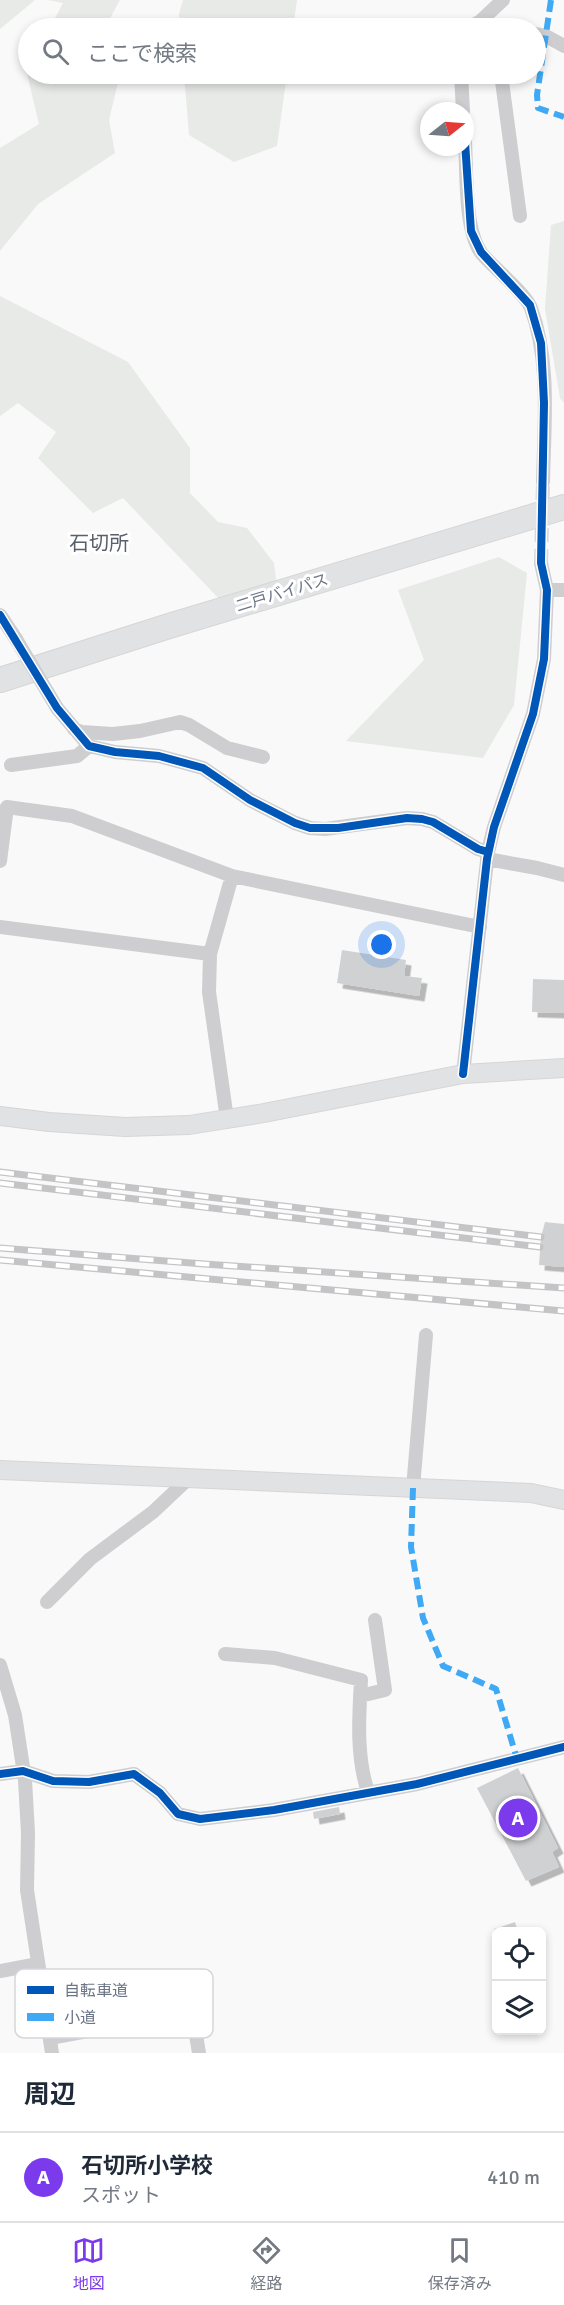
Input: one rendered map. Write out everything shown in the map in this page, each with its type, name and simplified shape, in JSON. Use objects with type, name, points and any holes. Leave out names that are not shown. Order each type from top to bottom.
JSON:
[{"type":"highway","name":"二戸バイパス","points":[[0,680],[169,626],[564,507]]},
{"type":"street","points":[[484,18],[503,0]]},
{"type":"street","points":[[546,36],[564,46]]},
{"type":"street","points":[[462,84],[463,102]]},
{"type":"street","points":[[502,84],[520,216]]},
{"type":"street","points":[[466,156],[471,231],[481,252],[530,305],[541,343],[544,403],[543,482]]},
{"type":"street","points":[[463,1074],[488,855],[494,827],[533,714],[544,659],[548,590],[541,563]]},
{"type":"street","points":[[548,590],[564,590]]},
{"type":"street","points":[[0,615],[57,708],[89,746],[115,752],[159,756],[203,768],[250,800],[295,823],[310,828],[338,828],[407,818],[422,819],[433,822],[488,855],[564,875]]},
{"type":"street","points":[[72,728],[82,732],[113,734],[140,731],[180,722],[227,748],[263,757]]},
{"type":"street","points":[[11,765],[77,756],[89,746]]},
{"type":"street","points":[[0,861],[7,807],[72,816],[232,876],[480,927]]},
{"type":"street","points":[[227,1119],[209,992],[210,954],[232,876]]},
{"type":"street","points":[[0,927],[210,954]]},
{"type":"street","points":[[0,1116],[125,1127],[189,1125],[463,1074],[564,1068]]},
{"type":"street","points":[[413,1488],[426,1335]]},
{"type":"street","points":[[0,1470],[531,1493],[564,1500]]},
{"type":"street","points":[[47,1602],[90,1559],[153,1512],[188,1479]]},
{"type":"street","points":[[360,1696],[385,1690],[375,1620]]},
{"type":"street","points":[[225,1654],[275,1659],[361,1680],[358,1728],[368,1792]]},
{"type":"street","points":[[0,1665],[15,1715],[23,1771],[28,1833],[27,1890],[39,1969]]},
{"type":"street","points":[[0,1774],[23,1771],[53,1781],[89,1782],[134,1774],[160,1794],[178,1814],[200,1819],[274,1810],[368,1792],[482,1769],[564,1747]]},
{"type":"street","points":[[0,1971],[38,1964]]},
{"type":"street","points":[[50,2038],[52,2053]]},
{"type":"street","points":[[197,2038],[199,2053]]},
{"type":"shaded area","points":[[0,0],[35,0],[0,29]]},
{"type":"shaded area","points":[[48,0],[120,0],[110,18],[55,18],[63,3]]},
{"type":"shaded area","points":[[183,0],[297,0],[294,18],[179,18]]},
{"type":"shaded area","points":[[29,84],[118,84],[109,120],[115,153],[38,204],[0,251],[0,148],[39,124]]},
{"type":"shaded area","points":[[185,84],[286,84],[277,146],[234,162],[189,135]]},
{"type":"shaded area","points":[[564,221],[564,403],[560,398],[545,309],[551,225]]},
{"type":"shaded area","points":[[0,296],[128,362],[190,448],[190,493],[218,522],[247,528],[274,563],[277,586],[221,601],[123,498],[93,513],[38,458],[56,432],[18,403],[0,416]]},
{"type":"shaded area","points":[[499,557],[527,573],[514,705],[483,758],[346,741],[424,660],[398,590]]},
{"type":"building","points":[[342,950],[406,960],[404,976],[422,978],[419,996],[337,983]]},
{"type":"building","points":[[533,979],[564,980],[564,1013],[532,1012]]},
{"type":"building","points":[[545,1222],[564,1224],[564,1267],[539,1265],[541,1237]]},
{"type":"building","points":[[518,1768],[558,1848],[552,1852],[559,1867],[526,1881],[477,1788]]},
{"type":"building","points":[[339,1807],[340,1814],[314,1819],[313,1812]]},
{"type":"building","points":[[515,1922],[516,1927],[500,1927]]},
{"type":"tunnel","points":[[541,563],[543,482]]},
{"type":"railway","points":[[0,1172],[541,1237]]},
{"type":"railway","points":[[0,1183],[540,1247]]},
{"type":"railway","points":[[0,1248],[564,1288]]},
{"type":"railway","points":[[0,1260],[564,1311]]},
{"type":"marked path","points":[[546,34],[551,0]]},
{"type":"marked path","points":[[539,84],[538,108],[564,117]]},
{"type":"marked path","points":[[413,1488],[411,1547],[423,1618],[443,1666],[496,1689],[517,1759]]},
{"type":"cycle path","points":[[463,1074],[487,859],[494,827],[533,714],[544,659],[547,590],[541,563],[544,403],[541,343],[530,305],[481,252],[471,231],[466,156]]},
{"type":"cycle path","points":[[0,615],[57,708],[89,746],[115,752],[159,756],[203,768],[250,800],[295,823],[310,828],[338,828],[407,818],[422,819],[433,822],[478,849],[488,852]]},
{"type":"cycle path","points":[[0,1774],[23,1771],[53,1781],[89,1782],[134,1774],[160,1793],[178,1814],[200,1819],[274,1810],[417,1784],[564,1747]]},
{"type":"place","name":"石切所小学校","points":[[518,1818]]},
{"type":"district","name":"石切所","points":[[99,543]]}]
